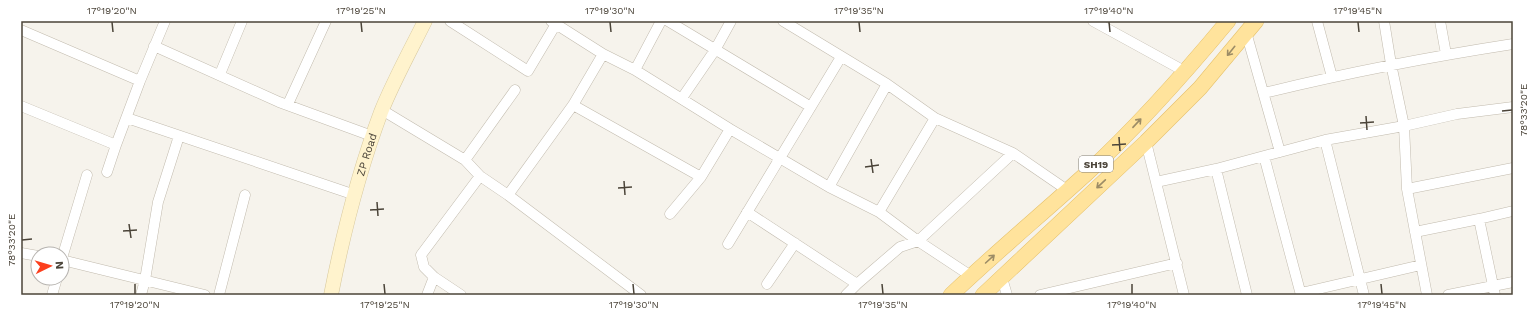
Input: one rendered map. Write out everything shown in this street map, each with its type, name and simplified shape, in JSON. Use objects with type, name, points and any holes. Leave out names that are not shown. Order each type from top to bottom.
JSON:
[{"type":"main road","name":"SH19","points":[[951,295],[1123,137],[1186,72],[1228,21]]},
{"type":"main road","name":"SH19","points":[[983,295],[1146,142],[1200,88],[1251,26]]},
{"type":"street","points":[[107,172],[140,81],[165,21]]},
{"type":"street","points":[[220,74],[242,21]]},
{"type":"street","points":[[288,104],[326,21]]},
{"type":"street","name":"ZP Road","points":[[331,295],[355,195],[372,136],[382,110],[425,21]]},
{"type":"street","points":[[450,21],[528,71],[553,22],[603,54],[635,70],[682,98],[730,129],[829,186],[879,212],[918,241],[971,276]]},
{"type":"street","points":[[635,70],[661,21]]},
{"type":"street","points":[[668,21],[811,107]]},
{"type":"street","points":[[682,98],[715,50],[731,21]]},
{"type":"street","points":[[783,21],[887,84],[935,118],[1012,153],[1067,190]]},
{"type":"street","points":[[1093,21],[1186,72]]},
{"type":"street","points":[[1316,21],[1332,77]]},
{"type":"street","points":[[1384,21],[1404,126],[1407,189],[1427,295]]},
{"type":"street","points":[[1440,21],[1446,54]]},
{"type":"street","points":[[1251,26],[1264,94],[1280,152]]},
{"type":"street","points":[[21,30],[140,81]]},
{"type":"street","points":[[1264,94],[1391,64],[1513,44]]},
{"type":"street","points":[[154,46],[220,74],[278,102],[288,104],[372,136]]},
{"type":"street","points":[[508,195],[573,105],[603,54]]},
{"type":"street","points":[[728,244],[841,57]]},
{"type":"street","points":[[829,186],[887,84]]},
{"type":"street","points":[[465,160],[515,90]]},
{"type":"street","points":[[573,105],[701,176]]},
{"type":"street","points":[[21,106],[116,145]]},
{"type":"street","points":[[1156,182],[1216,169],[1325,140],[1404,126],[1457,114],[1513,107]]},
{"type":"street","points":[[382,110],[465,160],[480,176],[508,195],[641,295]]},
{"type":"street","points":[[126,118],[355,195]]},
{"type":"street","points":[[879,212],[935,118]]},
{"type":"street","points":[[670,214],[701,176],[730,129]]},
{"type":"street","points":[[141,295],[145,280],[158,202],[179,136]]},
{"type":"street","points":[[1325,140],[1364,295]]},
{"type":"street","points":[[1146,142],[1184,295]]},
{"type":"street","points":[[846,295],[900,247],[918,241],[1012,153]]},
{"type":"street","points":[[1264,156],[1301,294],[1421,264]]},
{"type":"street","points":[[1407,189],[1513,168]]},
{"type":"street","points":[[1216,169],[1247,295]]},
{"type":"street","points":[[66,246],[87,174]]},
{"type":"street","points":[[461,295],[434,277],[424,267],[421,255],[480,176]]},
{"type":"street","points":[[219,295],[245,195]]},
{"type":"street","points":[[1415,232],[1513,211]]},
{"type":"street","points":[[747,212],[857,284]]},
{"type":"street","points":[[1480,219],[1494,291]]},
{"type":"street","points":[[767,284],[795,243]]},
{"type":"street","points":[[70,261],[205,295]]},
{"type":"street","points":[[1040,295],[1177,263]]},
{"type":"street","points":[[427,295],[434,277]]},
{"type":"street","points":[[1002,278],[1007,295]]},
{"type":"street","points":[[1448,295],[1494,291],[1513,282]]}]
